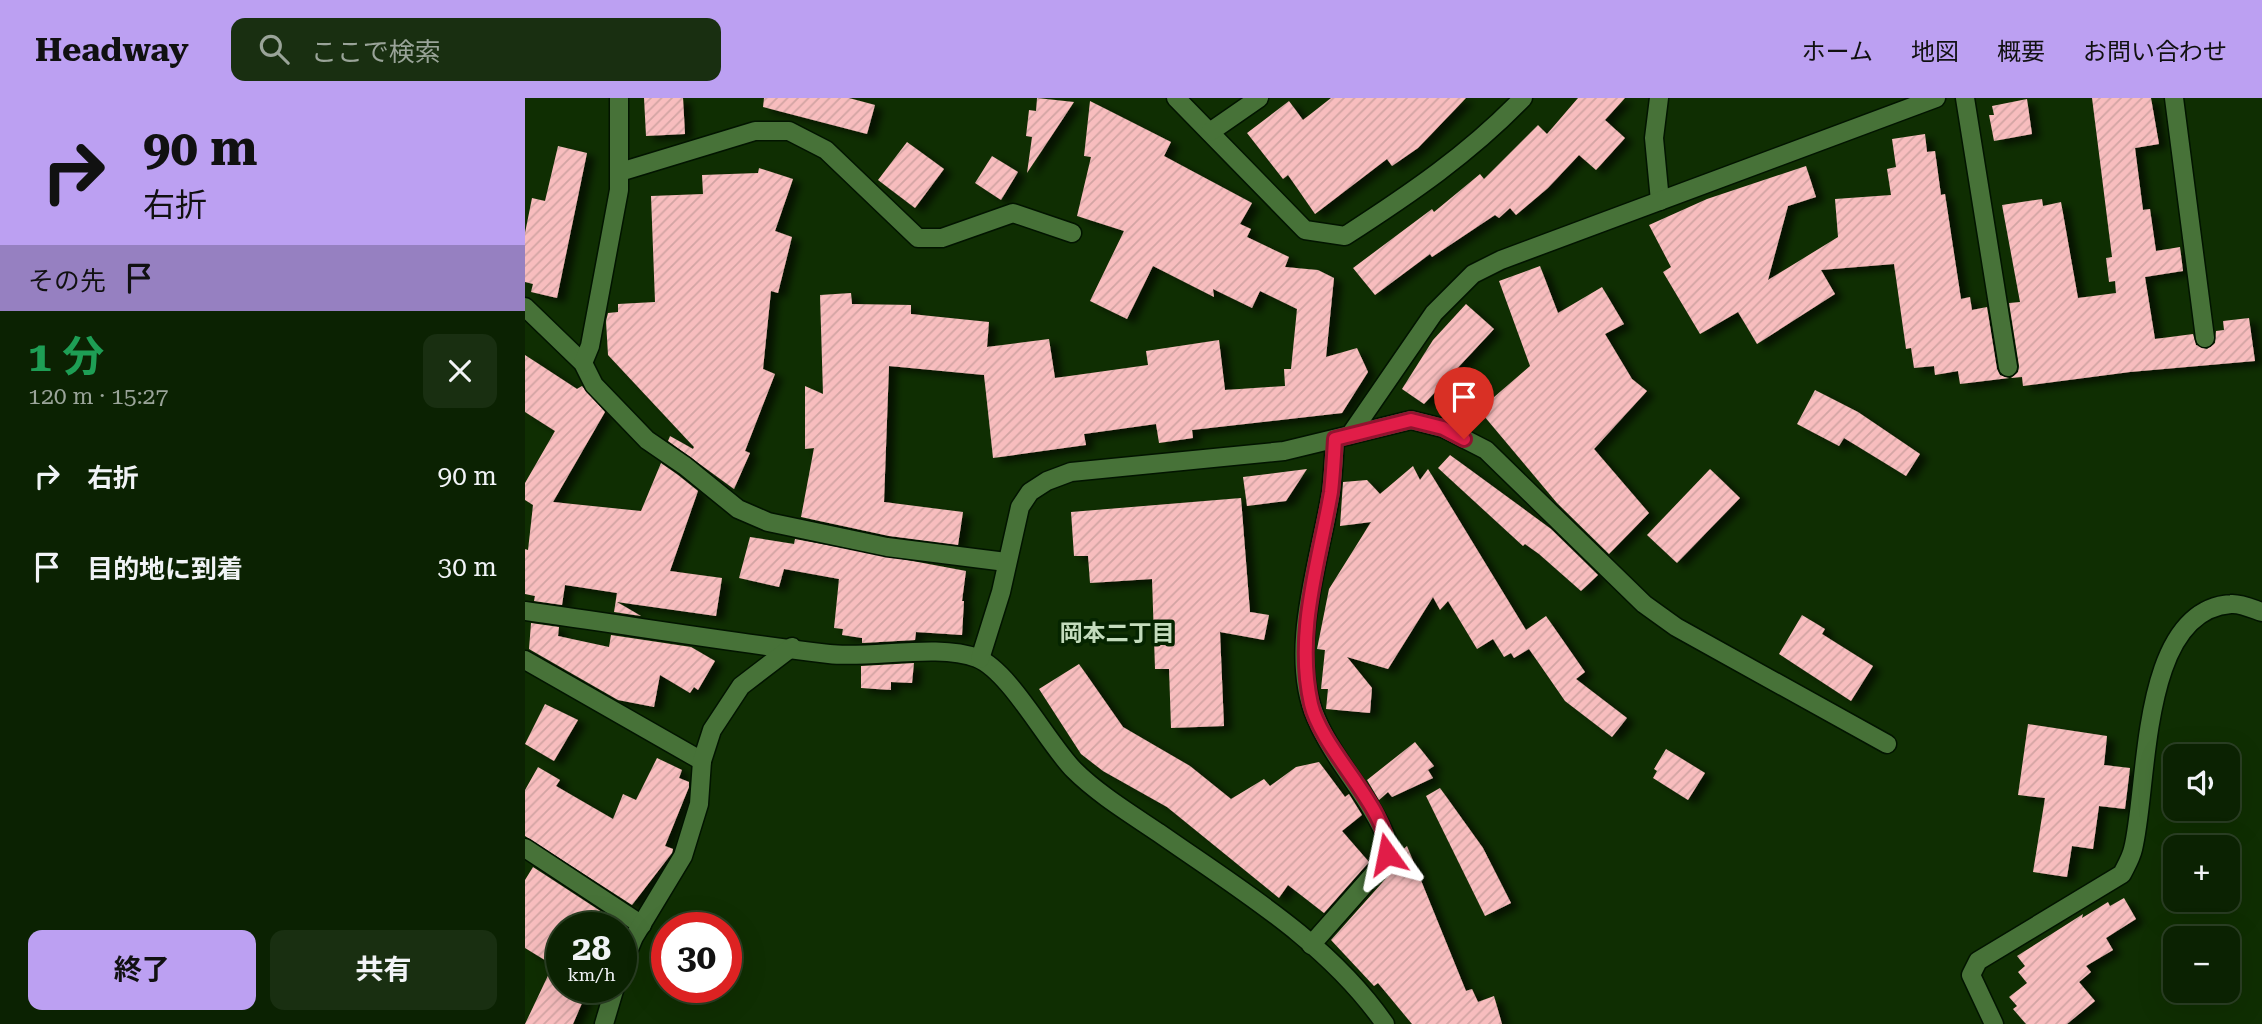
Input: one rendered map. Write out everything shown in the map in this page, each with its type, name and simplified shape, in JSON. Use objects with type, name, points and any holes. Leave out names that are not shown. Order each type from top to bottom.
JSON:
[{"type":"street","points":[[583,363],[590,346],[620,172],[619,98]]},
{"type":"street","points":[[1176,98],[1305,230],[1345,236],[1417,189],[1476,145],[1523,98]]},
{"type":"street","points":[[1210,132],[1259,98]]},
{"type":"street","points":[[1659,98],[1654,138],[1660,201]]},
{"type":"street","points":[[1311,945],[1380,867],[1388,842],[1373,807],[1353,783],[1316,719],[1310,692],[1306,623],[1331,491],[1343,437],[1434,313],[1473,274],[1936,98]]},
{"type":"street","points":[[1965,98],[2008,367]]},
{"type":"street","points":[[2174,98],[2205,338]]},
{"type":"street","points":[[620,172],[735,136],[782,129],[803,136],[826,150],[918,238],[942,238],[1013,213],[1072,233]]},
{"type":"street","points":[[525,307],[541,319],[583,363],[594,385],[647,440],[685,466],[738,509],[768,522],[887,547],[1006,562]]},
{"type":"street","points":[[980,659],[1001,592],[1020,507],[1030,492],[1047,481],[1071,472],[1249,456],[1411,420],[1443,428],[1486,450],[1644,604],[1676,627],[1887,744]]},
{"type":"street","points":[[1994,1024],[1971,975],[1977,961],[2122,874],[2133,851],[2151,721],[2164,662],[2182,631],[2206,611],[2232,604],[2262,612]]},
{"type":"street","points":[[525,611],[792,647],[832,655],[888,652],[963,654],[980,659],[1004,682],[1074,770],[1125,809],[1275,913],[1365,999],[1384,1024]]},
{"type":"street","points":[[637,935],[683,856],[699,804],[702,761],[712,730],[741,685],[792,647]]},
{"type":"street","points":[[525,660],[702,761]]},
{"type":"street","points":[[525,848],[642,925]]},
{"type":"street","points":[[604,1024],[610,1003]]},
{"type":"building","points":[[644,98],[683,98],[685,134],[646,136]]},
{"type":"building","points":[[764,98],[849,98],[875,105],[867,134],[763,107]]},
{"type":"building","points":[[1037,98],[1074,102],[1027,173],[1032,137],[1026,136],[1029,110],[1036,111]]},
{"type":"building","points":[[1331,98],[1466,98],[1418,148],[1392,166],[1387,159],[1315,214],[1288,175],[1283,179],[1247,133],[1289,101],[1303,120]]},
{"type":"building","points":[[1578,98],[1625,98],[1605,120],[1625,138],[1596,170],[1579,155],[1548,188],[1516,215],[1510,208],[1499,218],[1495,215],[1432,257],[1430,254],[1375,295],[1353,268],[1432,209],[1434,212],[1480,174],[1484,179],[1538,125],[1547,134]]},
{"type":"building","points":[[2092,98],[2151,98],[2159,144],[2135,148],[2143,210],[2150,209],[2156,251],[2180,247],[2183,271],[2145,277],[2155,339],[2193,334],[2196,345],[2207,349],[2215,343],[2216,331],[2224,330],[2223,321],[2249,318],[2255,361],[2130,372],[2023,386],[2022,377],[2011,378],[2018,372],[2019,366],[2009,303],[2020,302],[2002,205],[2042,199],[2043,206],[2061,202],[2078,298],[2116,293],[2115,281],[2109,282],[2106,258],[2112,257]]},
{"type":"building","points":[[2027,99],[2032,134],[1994,141],[1989,115],[1994,115],[1992,106]]},
{"type":"building","points":[[1090,101],[1171,142],[1164,156],[1252,203],[1240,224],[1251,229],[1247,237],[1289,257],[1285,267],[1318,270],[1334,278],[1326,357],[1357,348],[1368,372],[1342,413],[1192,430],[1193,438],[1159,443],[1156,424],[1084,434],[1086,445],[993,458],[984,375],[889,366],[884,502],[963,512],[958,545],[889,536],[801,517],[814,448],[805,449],[805,386],[823,394],[820,295],[851,293],[852,304],[911,305],[911,314],[989,322],[987,347],[1049,339],[1055,378],[1148,365],[1146,351],[1219,340],[1225,390],[1285,386],[1284,369],[1291,369],[1297,309],[1260,291],[1252,308],[1213,289],[1214,297],[1153,266],[1127,319],[1090,301],[1124,231],[1077,216],[1091,157],[1084,156]]},
{"type":"building","points":[[1925,134],[1927,152],[1935,151],[1941,195],[1945,194],[1961,299],[1970,297],[1972,310],[1987,307],[1997,369],[2000,375],[2009,378],[1960,384],[1958,371],[1935,375],[1934,366],[1914,368],[1911,348],[1906,349],[1894,264],[1821,270],[1835,294],[1757,344],[1738,312],[1700,334],[1663,272],[1671,267],[1649,225],[1707,199],[1806,166],[1816,197],[1788,206],[1768,280],[1838,237],[1835,199],[1891,195],[1887,169],[1896,167],[1892,139]]},
{"type":"building","points":[[907,142],[944,169],[915,208],[878,180]]},
{"type":"building","points":[[558,146],[587,153],[557,298],[531,292],[533,284],[525,282],[525,233],[532,198],[545,201]]},
{"type":"building","points":[[992,156],[1018,172],[1001,200],[975,183]]},
{"type":"building","points":[[759,168],[793,179],[775,231],[792,237],[778,293],[771,291],[763,369],[775,374],[745,451],[750,453],[734,489],[668,441],[670,436],[693,449],[694,447],[608,355],[606,321],[608,313],[618,312],[618,304],[655,302],[651,196],[703,194],[702,175],[758,173]]},
{"type":"building","points":[[1540,266],[1558,313],[1602,287],[1624,324],[1605,334],[1632,379],[1647,391],[1594,449],[1649,513],[1609,554],[1557,503],[1479,410],[1530,366],[1499,281]]},
{"type":"building","points":[[1466,304],[1494,329],[1424,404],[1402,389],[1433,340]]},
{"type":"building","points":[[525,355],[577,389],[582,386],[605,412],[553,502],[641,511],[661,463],[698,491],[670,571],[722,578],[716,616],[617,602],[641,616],[614,612],[617,593],[565,585],[562,605],[534,601],[535,596],[525,594],[525,549],[528,550],[533,505],[525,500],[525,483],[555,431],[525,412]]},
{"type":"building","points":[[1815,390],[1858,412],[1920,454],[1906,476],[1844,438],[1839,446],[1797,424]]},
{"type":"building","points":[[1450,455],[1551,529],[1598,575],[1581,591],[1539,554],[1525,544],[1523,546],[1438,468]]},
{"type":"building","points":[[1413,466],[1420,480],[1428,469],[1526,630],[1546,616],[1585,672],[1576,679],[1627,718],[1612,737],[1565,701],[1529,649],[1514,658],[1511,653],[1504,657],[1493,639],[1477,649],[1448,601],[1440,610],[1433,597],[1388,669],[1347,657],[1372,688],[1370,713],[1326,709],[1328,689],[1321,689],[1325,650],[1317,649],[1329,589],[1371,522],[1340,526],[1343,482],[1367,480],[1380,494]]},
{"type":"building","points":[[1307,469],[1286,501],[1247,506],[1243,477]]},
{"type":"building","points":[[1710,469],[1740,498],[1677,563],[1647,535]]},
{"type":"building","points":[[1241,498],[1250,612],[1269,615],[1264,640],[1220,632],[1224,726],[1171,728],[1169,669],[1155,669],[1152,579],[1090,583],[1088,556],[1074,556],[1071,512]]},
{"type":"building","points":[[750,537],[794,544],[795,539],[966,571],[962,601],[962,635],[916,632],[915,640],[862,643],[862,638],[842,635],[843,629],[834,628],[839,579],[784,569],[779,587],[739,578]]},
{"type":"building","points":[[1802,615],[1825,629],[1822,634],[1873,666],[1851,701],[1779,654]]},
{"type":"building","points":[[531,623],[559,627],[558,636],[609,647],[611,635],[691,647],[715,661],[698,690],[694,687],[690,693],[660,675],[654,707],[618,700],[529,649]]},
{"type":"building","points":[[914,663],[912,683],[891,682],[891,690],[861,688],[861,666]]},
{"type":"building","points":[[1079,664],[1123,727],[1190,766],[1231,799],[1264,779],[1270,786],[1296,767],[1319,762],[1345,797],[1349,794],[1362,815],[1342,831],[1369,862],[1324,913],[1288,885],[1279,898],[1167,807],[1103,771],[1081,754],[1039,689]]},
{"type":"building","points":[[545,704],[578,720],[554,761],[525,744]]},
{"type":"building","points":[[2028,724],[2107,736],[2104,765],[2130,768],[2125,809],[2099,806],[2093,849],[2072,846],[2067,877],[2033,872],[2045,798],[2018,795]]},
{"type":"building","points":[[1415,742],[1434,766],[1428,770],[1433,778],[1392,797],[1388,792],[1379,800],[1367,780]]},
{"type":"building","points":[[1666,749],[1705,773],[1688,800],[1653,778],[1657,771],[1654,769]]},
{"type":"building","points":[[657,758],[682,770],[679,778],[689,782],[689,787],[665,846],[673,849],[672,853],[632,905],[525,836],[525,790],[538,767],[560,780],[556,786],[613,819],[623,794],[636,800]]},
{"type":"building","points":[[1440,788],[1483,848],[1511,903],[1485,916],[1426,796]]},
{"type":"building","points":[[1407,846],[1466,991],[1472,989],[1478,1002],[1494,996],[1502,1024],[1412,1024],[1378,983],[1374,986],[1331,940],[1389,875],[1395,856]]},
{"type":"building","points":[[533,867],[602,912],[546,912],[546,961],[525,948],[525,880]]},
{"type":"building","points":[[2124,898],[2136,919],[2106,938],[2113,950],[2086,966],[2091,972],[2079,982],[2095,1001],[2067,1024],[2026,1024],[2013,1009],[2017,1006],[2009,997],[2027,983],[2018,972],[2025,966],[2017,956],[2083,914],[2082,918],[2108,902],[2110,906]]},
{"type":"building","points":[[546,980],[546,1003],[582,1003],[573,1024],[525,1024]]},
{"type":"district","name":"岡本二丁目","points":[[1117,633]]},
{"type":"route","points":[[1387,854],[1388,842],[1373,807],[1353,783],[1316,719],[1308,681],[1305,656],[1306,623],[1331,491],[1335,439],[1411,420],[1443,428],[1464,439]]}]
